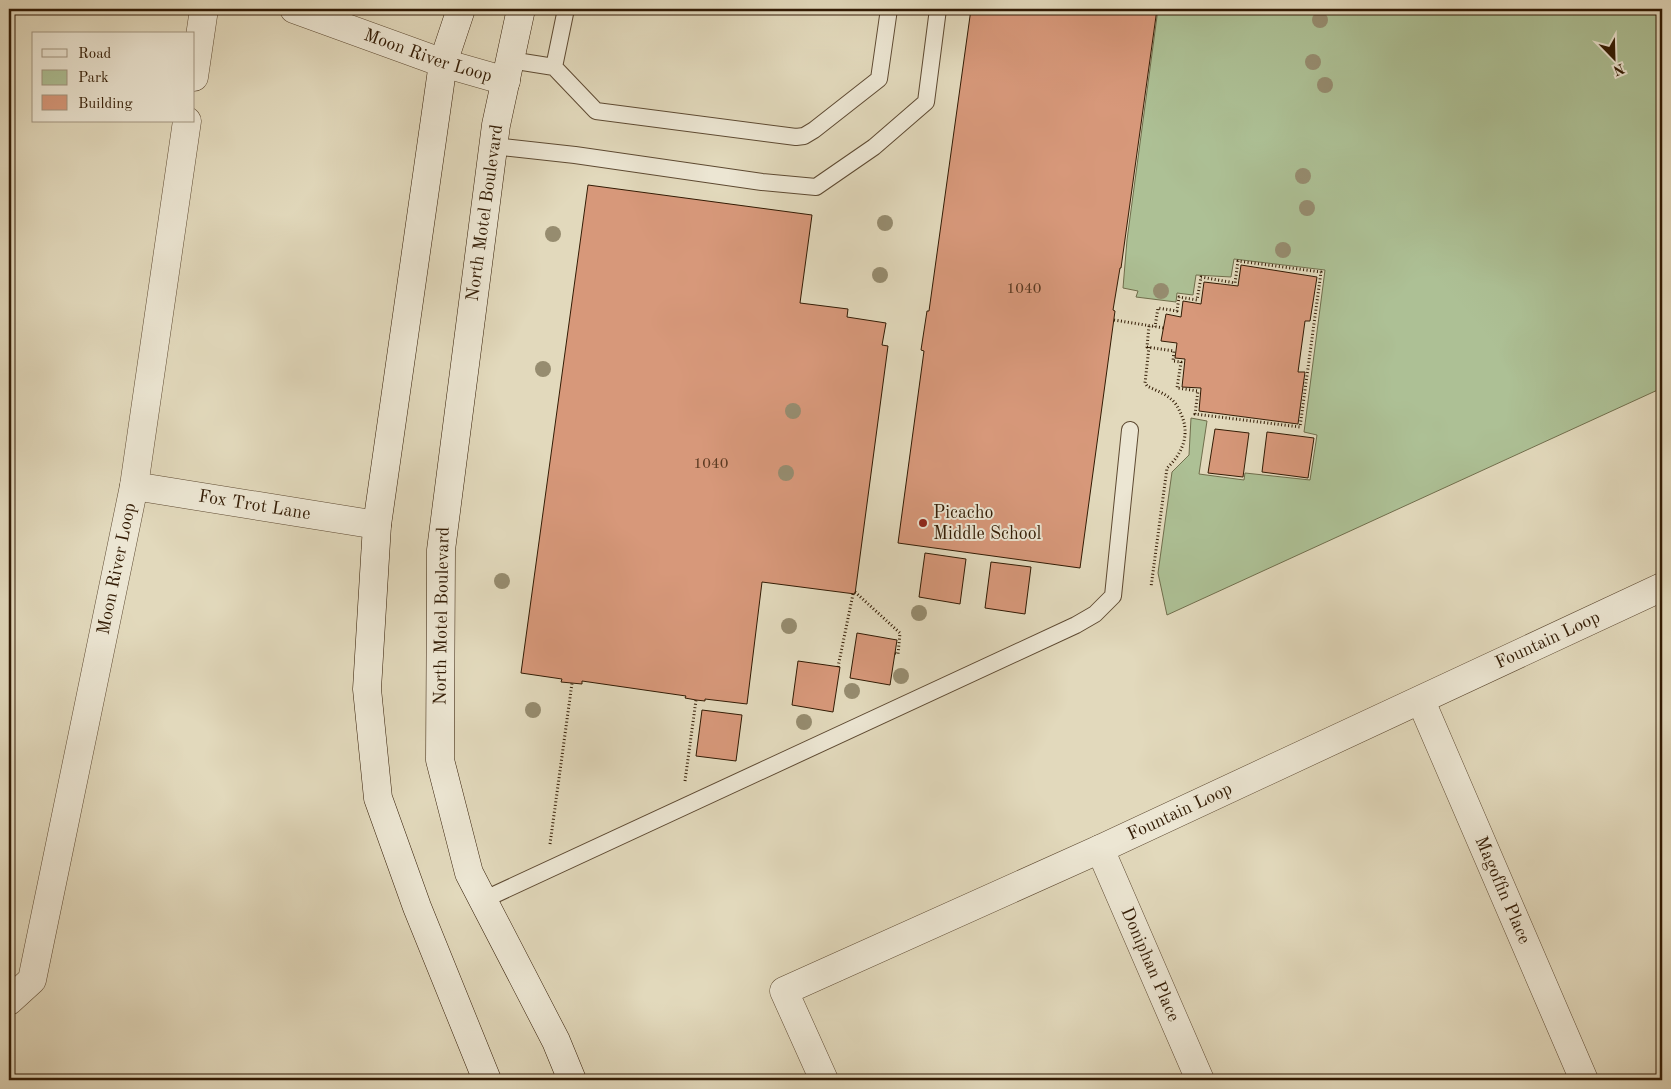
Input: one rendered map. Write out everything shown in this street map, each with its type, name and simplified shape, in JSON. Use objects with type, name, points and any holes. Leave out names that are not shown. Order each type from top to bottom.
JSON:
[{"type":"street","points":[[195,69],[204,9]]},
{"type":"street","name":"Moon River Loop","points":[[294,9],[443,63],[508,71]]},
{"type":"street","points":[[461,9],[443,63],[377,525],[367,688],[378,798],[417,906],[487,1080]]},
{"type":"street","name":"North Motel Boulevard","points":[[521,9],[496,125],[440,550],[440,760],[469,873],[556,1041],[572,1080]]},
{"type":"street","name":"Moon River Loop","points":[[9,1001],[32,980],[134,486],[187,122]]},
{"type":"street","name":"Fox Trot Lane","points":[[134,486],[377,525]]},
{"type":"street","name":"Fountain Loop","points":[[824,1080],[784,991],[1100,849],[1662,588]]},
{"type":"street","name":"Magoffin Place","points":[[1420,701],[1584,1080]]},
{"type":"street","name":"Doniphan Place","points":[[1100,849],[1200,1080]]},
{"type":"lane","points":[[554,67],[566,9]]},
{"type":"lane","points":[[554,67],[596,111],[796,137],[804,136],[825,122],[879,79],[889,9]]},
{"type":"lane","points":[[493,146],[576,155],[762,182],[816,187],[874,147],[926,102],[938,9]]},
{"type":"lane","points":[[508,71],[554,67]]},
{"type":"lane","points":[[483,900],[1076,625],[1094,614],[1112,596],[1130,430]]},
{"type":"path","points":[[1149,326],[1146,347],[1174,351],[1172,361],[1181,362],[1177,388],[1198,391],[1195,414],[1300,428],[1321,272],[1238,261],[1235,282],[1201,278],[1197,300],[1179,297],[1177,311],[1158,308],[1155,327]]},
{"type":"path","points":[[1114,320],[1164,328]]},
{"type":"path","points":[[1149,347],[1145,383],[1172,400],[1183,417],[1185,426],[1185,436],[1179,455],[1167,468],[1151,587]]},
{"type":"path","points":[[838,667],[854,593],[900,633],[898,654],[895,653]]},
{"type":"path","points":[[550,848],[572,683]]},
{"type":"path","points":[[684,786],[696,700]]},
{"type":"green space","points":[[1158,9],[1662,9],[1662,388],[1167,615],[1158,573],[1172,472],[1189,455],[1191,418],[1207,421],[1199,474],[1244,480],[1245,473],[1310,480],[1317,435],[1304,432],[1325,270],[1234,259],[1231,277],[1196,275],[1193,295],[1177,293],[1176,302],[1136,297],[1138,291],[1123,288],[1127,240]]},
{"type":"building","points":[[971,9],[1157,9],[1121,268],[1113,310],[1115,311],[1080,568],[898,543],[924,351],[921,350],[927,311],[929,311]]},
{"type":"building","points":[[588,185],[812,215],[800,303],[848,309],[847,317],[886,323],[882,345],[888,346],[855,594],[762,582],[747,704],[705,699],[705,701],[696,700],[685,698],[686,696],[582,681],[582,684],[561,682],[562,679],[521,673]]},
{"type":"building","points":[[1241,265],[1317,277],[1310,321],[1305,321],[1298,372],[1305,372],[1298,424],[1199,411],[1201,388],[1182,387],[1185,359],[1175,358],[1177,343],[1161,341],[1166,314],[1181,317],[1183,301],[1201,304],[1204,282],[1238,286]]},
{"type":"building","points":[[1215,429],[1249,433],[1243,477],[1208,473]]},
{"type":"building","points":[[1267,432],[1314,438],[1308,478],[1262,472]]},
{"type":"building","points":[[925,553],[966,559],[960,604],[919,597]]},
{"type":"building","points":[[991,562],[1031,567],[1025,614],[985,608]]},
{"type":"building","points":[[857,633],[897,640],[890,685],[850,678]]},
{"type":"building","points":[[798,661],[840,667],[833,712],[792,705]]},
{"type":"building","points":[[702,710],[742,715],[736,761],[696,756]]},
{"type":"place","name":"Picacho Middle School","points":[[923,523]]}]
